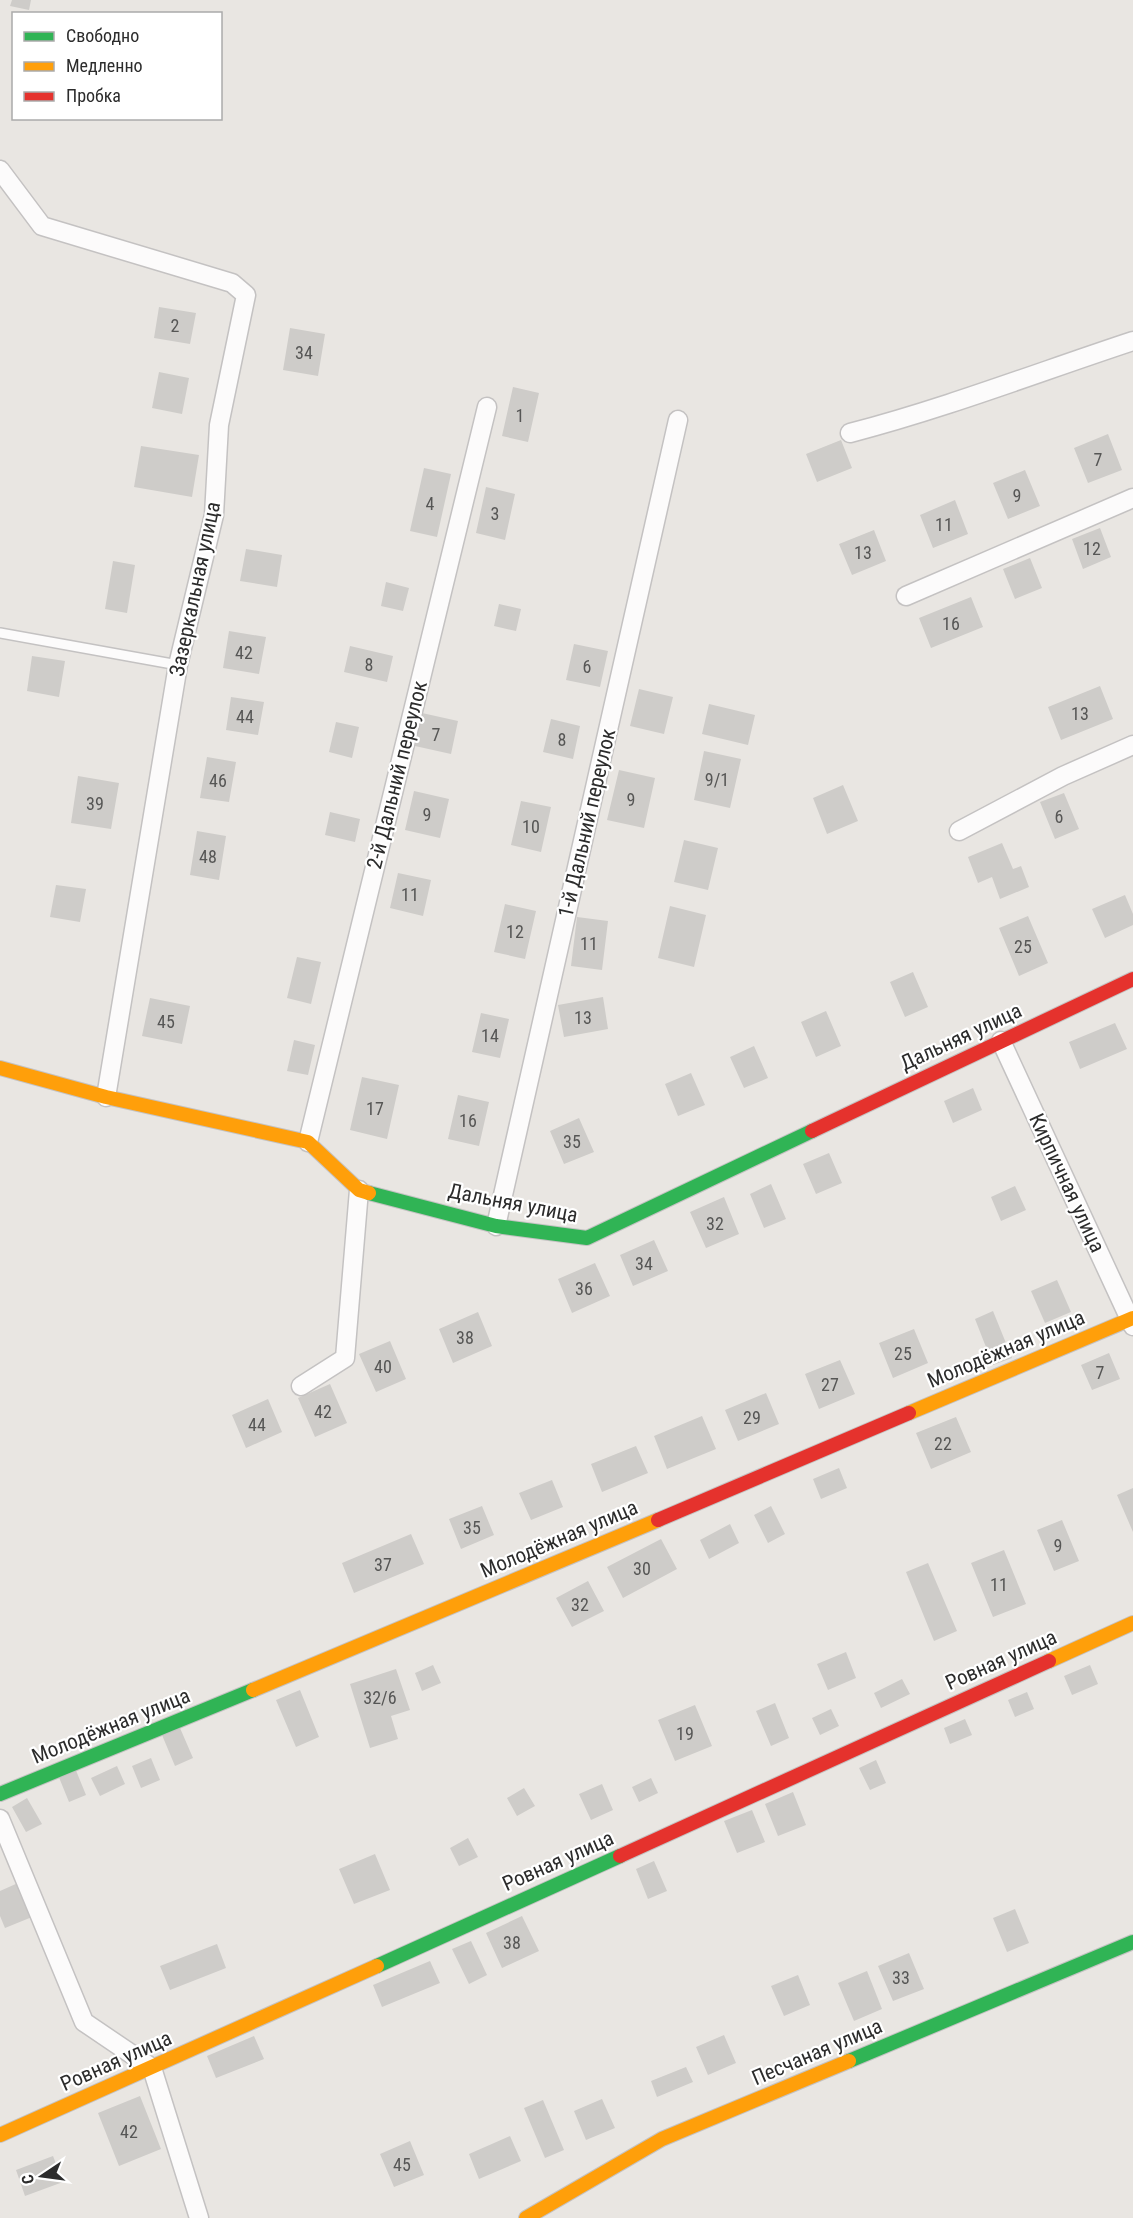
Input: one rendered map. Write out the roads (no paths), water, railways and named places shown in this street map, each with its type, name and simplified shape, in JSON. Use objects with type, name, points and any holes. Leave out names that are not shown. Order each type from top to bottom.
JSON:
[{"type":"street","name":"Зазеркальная улица","points":[[0,170],[42,226],[232,283],[246,295],[219,425],[214,515],[178,665],[106,1097]]},
{"type":"street","points":[[850,433],[916,416],[997,386],[1133,341]]},
{"type":"street","name":"2-й Дальний переулок","points":[[308,1142],[486,407]]},
{"type":"street","name":"1-й Дальний переулок","points":[[496,1226],[678,420]]},
{"type":"street","points":[[906,596],[1133,498]]},
{"type":"street","points":[[958,831],[1063,776],[1133,745]]},
{"type":"street","name":"Дальняя улица","points":[[308,1142],[359,1190],[496,1226],[587,1238],[1133,979]]},
{"type":"street","name":"Кирпичная улица","points":[[1001,1041],[1132,1321]]},
{"type":"street","points":[[0,1068],[106,1097],[308,1142]]},
{"type":"street","points":[[301,1386],[345,1358],[359,1190]]},
{"type":"street","name":"Молодёжная улица","points":[[0,1794],[356,1648],[1132,1321]]},
{"type":"street","name":"Ровная улица","points":[[0,2134],[152,2068],[1133,1623]]},
{"type":"street","points":[[0,1819],[84,2022],[152,2068],[199,2218]]},
{"type":"street","name":"Песчаная улица","points":[[526,2218],[662,2139],[1133,1942]]},
{"type":"lane","points":[[0,633],[178,665]]}]
